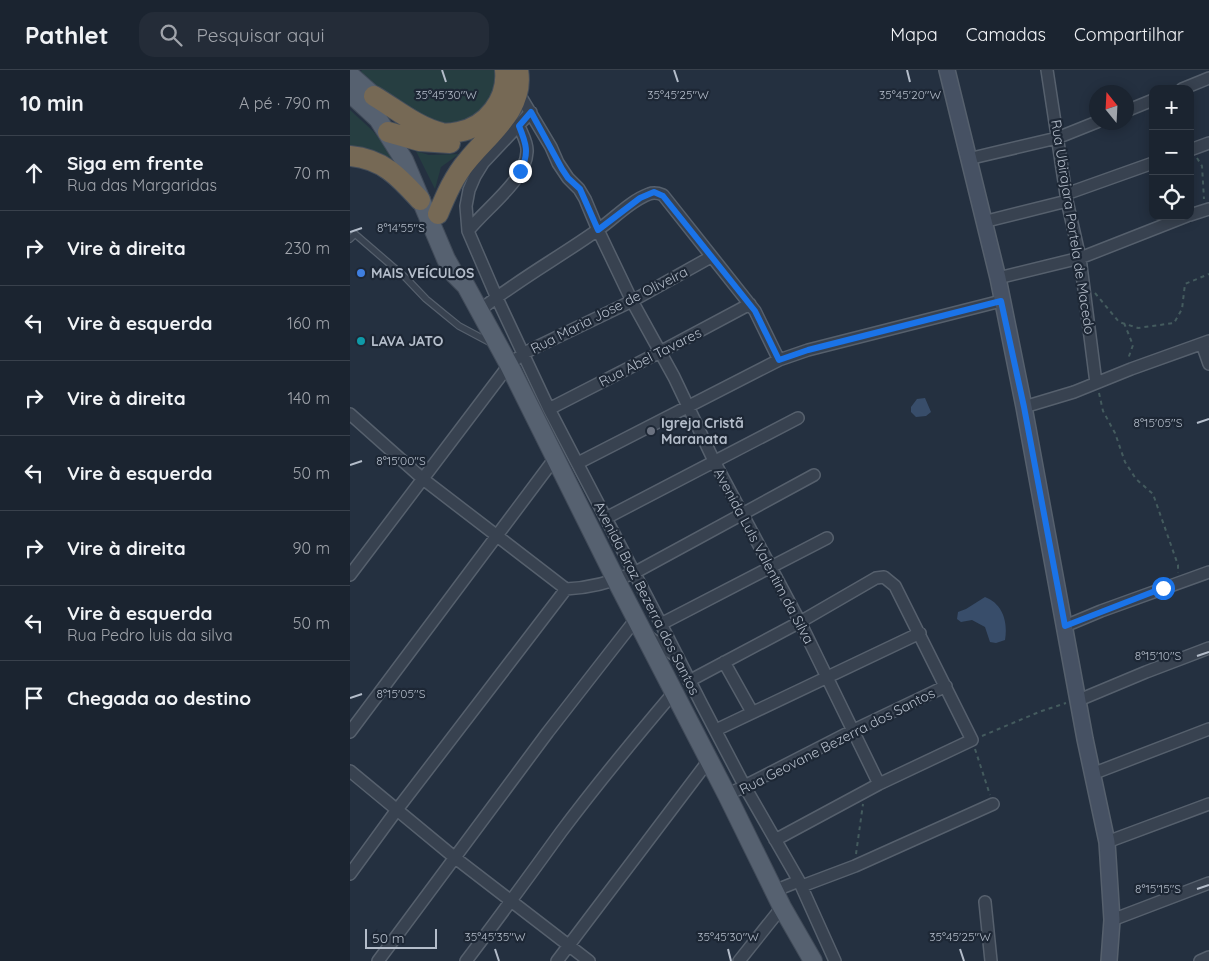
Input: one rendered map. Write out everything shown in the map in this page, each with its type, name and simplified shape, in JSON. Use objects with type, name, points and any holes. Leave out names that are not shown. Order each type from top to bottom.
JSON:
[{"type":"highway","points":[[374,96],[418,124],[444,134],[461,132],[489,116],[498,103],[504,89],[505,70]]},
{"type":"highway","points":[[438,214],[456,176],[468,160],[510,126],[521,83],[518,70]]},
{"type":"highway","points":[[395,134],[438,143],[455,143],[477,138],[510,126]]},
{"type":"highway","points":[[350,156],[375,162],[390,169],[401,178],[420,200]]},
{"type":"main road","points":[[350,76],[374,96],[387,112],[420,200],[446,259],[455,275],[466,286]]},
{"type":"main road","points":[[350,93],[395,134],[412,154],[460,261],[466,286]]},
{"type":"main road","name":"Avenida Braz Bezerra dos Santos","points":[[466,286],[727,795],[778,899],[813,961]]},
{"type":"street","points":[[519,93],[528,70]]},
{"type":"street","points":[[947,70],[998,278],[1001,301],[1024,407],[1092,774],[1108,842],[1112,920],[1109,961]]},
{"type":"street","name":"Rua Ubirajara Portela de Macedo","points":[[1047,70],[1067,197],[1080,258],[1096,383]]},
{"type":"street","points":[[1192,85],[1209,78]]},
{"type":"street","name":"Avenida LuIs Valentim da Silva","points":[[519,93],[562,169],[568,178],[580,189],[632,301],[689,407],[714,461],[800,622],[879,784]]},
{"type":"street","points":[[1134,108],[1149,102]]},
{"type":"street","name":"Avenida Braz Bezerra dos Santos","points":[[531,112],[510,126],[475,176],[469,190],[466,206],[468,231],[496,296],[555,421],[745,787],[801,883],[835,961]]},
{"type":"street","points":[[968,159],[1057,138],[1089,125]]},
{"type":"street","points":[[468,231],[514,180],[525,163],[528,151],[526,142],[510,126]]},
{"type":"street","points":[[1194,149],[1209,143]]},
{"type":"street","points":[[983,222],[1067,197],[1149,165]]},
{"type":"street","points":[[479,311],[496,296],[598,230],[640,198],[654,192],[663,196],[750,304],[779,360]]},
{"type":"street","points":[[1194,214],[1206,210]]},
{"type":"street","points":[[998,278],[1080,258],[1179,220]]},
{"type":"street","name":"Rua Maria Jose de Oliveira","points":[[350,575],[508,365],[524,353],[632,301],[711,257]]},
{"type":"street","points":[[578,463],[779,360],[808,350],[1001,301]]},
{"type":"street","name":"Rua Abel Tavares","points":[[549,409],[750,304]]},
{"type":"street","points":[[1024,407],[1206,343],[1209,364]]},
{"type":"street","points":[[351,418],[423,479],[566,590],[592,587],[634,573],[814,475]]},
{"type":"street","points":[[606,518],[798,418]]},
{"type":"street","points":[[350,732],[496,536],[553,455],[555,421]]},
{"type":"street","points":[[661,624],[827,538]]},
{"type":"street","points":[[1065,626],[1209,572]]},
{"type":"street","points":[[689,681],[800,622],[876,578],[884,577],[895,586],[972,740],[865,791],[775,840]]},
{"type":"street","points":[[350,874],[396,810],[566,590]]},
{"type":"street","points":[[378,961],[548,732],[639,626],[678,657]]},
{"type":"street","points":[[716,730],[920,633]]},
{"type":"street","points":[[1079,700],[1209,648]]},
{"type":"street","points":[[724,662],[752,712]]},
{"type":"street","name":"Rua Geovane Bezerra dos Santos","points":[[727,795],[854,730],[946,686]]},
{"type":"street","points":[[466,961],[562,831],[633,740],[674,692]]},
{"type":"street","points":[[1092,774],[1209,729]]},
{"type":"street","points":[[557,961],[709,760]]},
{"type":"street","points":[[350,771],[454,857],[589,961]]},
{"type":"street","points":[[739,961],[778,899],[801,883],[855,866],[993,804]]},
{"type":"street","points":[[1108,842],[1209,804]]},
{"type":"street","points":[[1112,920],[1209,883]]},
{"type":"street","points":[[985,902],[991,961]]},
{"type":"street","points":[[1200,961],[1209,958]]},
{"type":"lane","points":[[350,229],[406,278],[442,314],[459,326],[497,346]]},
{"type":"lane","points":[[350,240],[355,234]]},
{"type":"path","points":[[1194,154],[1202,166],[1206,210]]},
{"type":"path","points":[[1082,277],[1119,322],[1138,328],[1174,324],[1182,309],[1185,284],[1209,274]]},
{"type":"path","points":[[1122,372],[1133,345],[1124,324]]},
{"type":"path","points":[[1096,383],[1103,411],[1115,433],[1125,462],[1136,479],[1153,494],[1178,565],[1179,582]]},
{"type":"path","points":[[993,804],[972,740],[1039,712],[1079,700]]},
{"type":"path","points":[[855,866],[865,791]]},
{"type":"green space","points":[[362,70],[501,70],[500,83],[478,118],[441,128],[356,78]]},
{"type":"green space","points":[[350,110],[373,131],[400,165],[350,148]]},
{"type":"green space","points":[[416,151],[429,155],[459,154],[441,167],[435,189]]},
{"type":"water","points":[[925,398],[931,412],[926,416],[916,417],[911,412],[911,407],[917,399]]},
{"type":"water","points":[[985,597],[996,604],[1003,614],[1006,627],[1005,640],[996,643],[990,642],[985,627],[972,620],[961,622],[957,619],[958,612]]},
{"type":"place","name":"MAIS VEÍCULOS","points":[[361,273]]},
{"type":"place","name":"LAVA JATO","points":[[361,341]]},
{"type":"place","name":"Igreja Cristã Maranata","points":[[651,431]]},
{"type":"route","points":[[520,171],[525,163],[528,151],[519,126],[531,112],[558,163],[568,178],[580,189],[598,230],[640,198],[654,192],[659,193],[755,311],[779,360],[808,350],[1001,301],[1024,407],[1065,626],[1163,588]]}]
